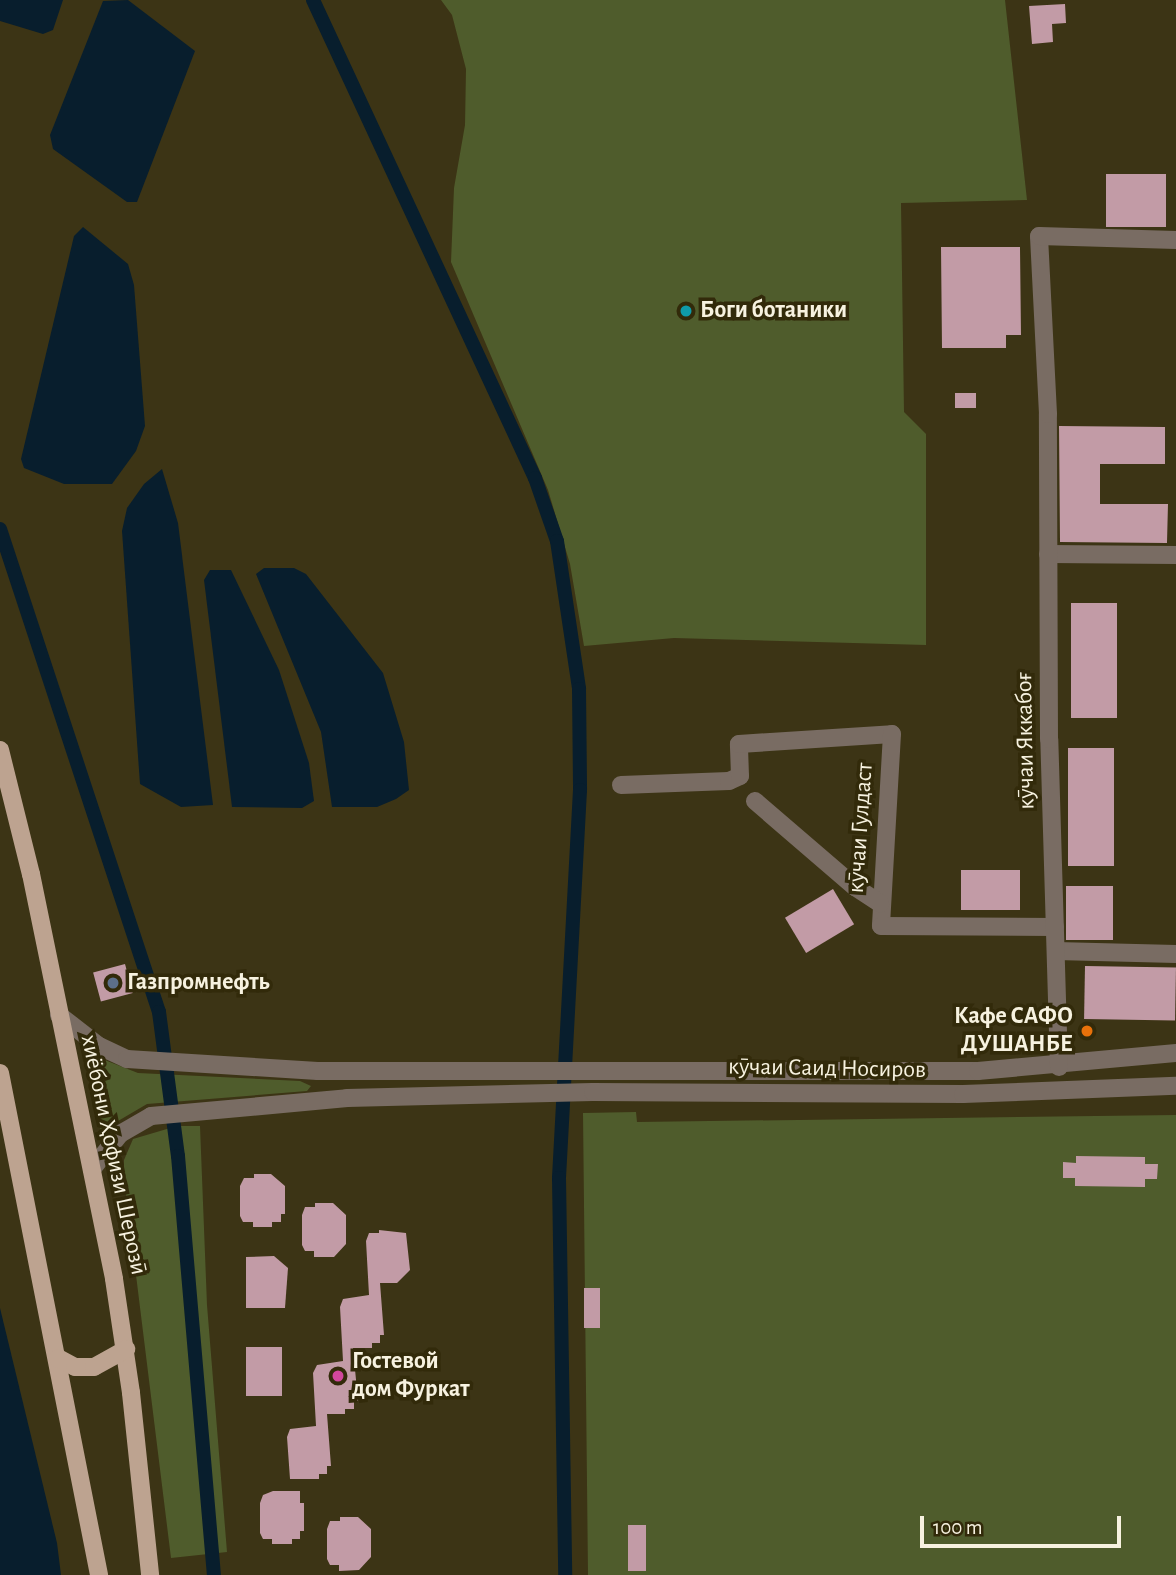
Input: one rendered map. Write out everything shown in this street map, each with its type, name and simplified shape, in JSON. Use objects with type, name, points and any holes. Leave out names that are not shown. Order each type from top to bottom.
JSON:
[{"type":"main road","name":"хиёбони Ҳофизи Шерозӣ","points":[[0,751],[7,801],[59,1015],[92,1169],[126,1349],[150,1575]]},
{"type":"main road","points":[[0,1073],[99,1575]]},
{"type":"main road","points":[[58,1358],[75,1367],[94,1367],[126,1349]]},
{"type":"street","name":"кӯчаи Яккабоғ","points":[[1059,1067],[1048,554],[1048,414],[1039,236],[1176,240]]},
{"type":"street","points":[[1048,554],[1176,555]]},
{"type":"street","name":"кӯчаи Гулдаст","points":[[621,785],[729,781],[740,776],[739,744],[892,734],[880,903],[881,926],[1055,927]]},
{"type":"street","points":[[755,801],[855,887],[880,903]]},
{"type":"street","points":[[1056,951],[1176,954]]},
{"type":"street","name":"кӯчаи Саид Носиров","points":[[59,1015],[92,1042],[127,1059],[318,1071],[593,1069],[906,1072],[1059,1067],[1176,1053]]},
{"type":"street","points":[[318,1071],[322,1087],[318,1101]]},
{"type":"street","points":[[906,1072],[906,1094]]},
{"type":"street","name":"кӯчаи Саид Носиров","points":[[92,1169],[120,1134],[151,1116],[318,1101],[520,1093],[906,1094],[1176,1086]]},
{"type":"green space","name":"Боги ботаники","points":[[441,0],[1005,0],[1027,200],[901,203],[904,412],[926,434],[926,645],[674,638],[584,646],[570,564],[548,490],[451,262],[454,188],[465,125],[466,69],[452,15]]},
{"type":"green space","points":[[84,1052],[138,1073],[300,1081],[311,1086],[307,1091],[147,1104],[101,1131]]},
{"type":"green space","points":[[636,1112],[637,1122],[1176,1115],[1176,1575],[588,1575],[583,1113]]},
{"type":"green space","points":[[177,1126],[200,1126],[207,1305],[227,1552],[171,1558],[124,1178],[124,1160],[133,1139]]},
{"type":"water","points":[[0,0],[63,0],[53,30],[43,34],[0,21]]},
{"type":"water","points":[[128,0],[195,51],[137,202],[127,202],[53,149],[50,135],[103,1]]},
{"type":"water","points":[[83,227],[128,264],[134,285],[145,426],[136,451],[112,484],[64,484],[24,468],[21,459],[74,236]]},
{"type":"water","points":[[162,469],[178,523],[213,805],[181,807],[140,784],[122,531],[127,508],[144,484]]},
{"type":"water","points":[[264,568],[294,568],[306,574],[383,673],[404,742],[409,790],[396,799],[377,807],[332,807],[321,732],[256,574]]},
{"type":"water","points":[[210,570],[231,570],[279,670],[309,763],[314,801],[302,808],[232,807],[204,580]]},
{"type":"water","points":[[0,1308],[57,1543],[61,1575],[0,1575]]},
{"type":"building","points":[[1065,4],[1066,23],[1052,24],[1053,42],[1032,44],[1029,6]]},
{"type":"building","points":[[1106,174],[1166,174],[1166,227],[1106,227]]},
{"type":"building","points":[[941,247],[1020,247],[1021,335],[1006,335],[1006,348],[942,348]]},
{"type":"building","points":[[955,393],[976,393],[976,408],[955,408]]},
{"type":"building","points":[[1059,426],[1165,427],[1165,464],[1100,464],[1100,504],[1168,504],[1167,543],[1060,542]]},
{"type":"building","points":[[1071,603],[1117,603],[1117,718],[1071,718]]},
{"type":"building","points":[[1068,748],[1114,748],[1114,866],[1068,866]]},
{"type":"building","points":[[961,870],[1020,870],[1020,910],[961,910]]},
{"type":"building","points":[[1066,886],[1113,886],[1113,940],[1066,940]]},
{"type":"building","points":[[833,889],[854,924],[806,953],[785,918]]},
{"type":"building","name":"Газпромнефть","points":[[125,964],[133,993],[101,1002],[93,973]]},
{"type":"building","points":[[1085,966],[1176,968],[1175,1021],[1084,1019]]},
{"type":"building","points":[[1076,1156],[1145,1157],[1145,1164],[1158,1164],[1157,1179],[1145,1179],[1145,1187],[1075,1186],[1075,1178],[1063,1178],[1063,1162],[1076,1163]]},
{"type":"building","points":[[254,1174],[271,1174],[285,1186],[285,1214],[281,1214],[281,1222],[272,1222],[272,1227],[253,1227],[253,1222],[243,1222],[240,1216],[240,1186],[244,1178],[254,1178]]},
{"type":"building","points":[[315,1203],[333,1203],[346,1215],[346,1244],[334,1257],[314,1257],[314,1251],[305,1251],[302,1245],[302,1215],[305,1207],[315,1207]]},
{"type":"building","points":[[379,1230],[406,1233],[410,1270],[397,1283],[380,1283],[384,1335],[380,1335],[380,1343],[372,1343],[372,1348],[353,1348],[358,1401],[354,1401],[354,1409],[345,1409],[345,1414],[327,1414],[331,1466],[327,1466],[327,1474],[319,1474],[319,1479],[290,1479],[287,1437],[290,1429],[316,1426],[313,1373],[317,1365],[343,1361],[340,1307],[343,1299],[369,1295],[366,1241],[369,1233],[379,1233]]},
{"type":"building","points":[[274,1256],[288,1268],[285,1308],[246,1308],[246,1257]]},
{"type":"building","points":[[584,1288],[600,1288],[600,1328],[584,1328]]},
{"type":"building","points":[[246,1347],[282,1347],[282,1396],[246,1396]]},
{"type":"building","points":[[273,1491],[300,1491],[300,1503],[304,1503],[304,1531],[300,1531],[300,1539],[292,1539],[292,1544],[272,1544],[272,1539],[263,1539],[260,1533],[260,1503],[263,1495]]},
{"type":"building","points":[[340,1517],[358,1517],[371,1529],[371,1557],[359,1570],[339,1571],[339,1565],[330,1565],[327,1559],[327,1529],[330,1521],[340,1521]]},
{"type":"building","points":[[628,1525],[646,1525],[646,1571],[628,1571]]},
{"type":"waterway","points":[[313,0],[535,478],[557,541],[579,689],[580,790],[559,1178],[565,1575]]},
{"type":"waterway","points":[[0,529],[159,1012],[178,1156],[214,1575]]},
{"type":"place","name":"Боги ботаники","points":[[686,311]]},
{"type":"place","name":"Газпромнефть","points":[[113,983]]},
{"type":"place","name":"Кафе САФО ДУШАНБЕ","points":[[1087,1031]]},
{"type":"place","name":"Гостевой дом Фуркат","points":[[338,1376]]}]
